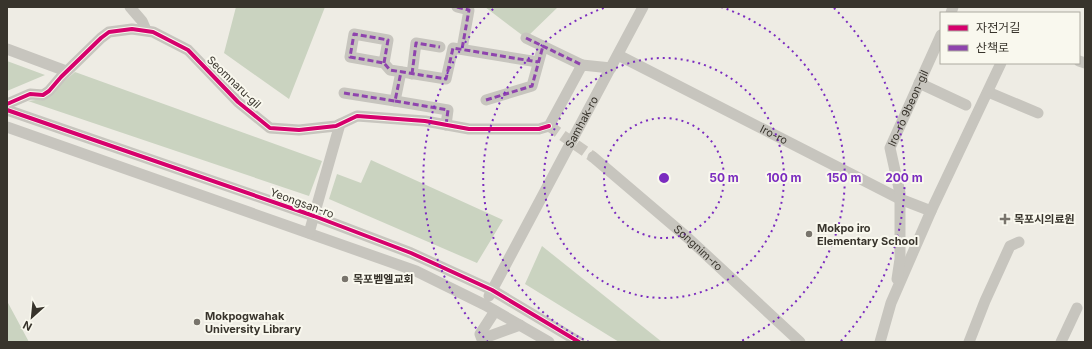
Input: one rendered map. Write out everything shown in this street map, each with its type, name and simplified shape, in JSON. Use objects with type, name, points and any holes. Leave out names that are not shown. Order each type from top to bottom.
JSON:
[{"type":"street","points":[[130,7],[142,21],[146,30]]},
{"type":"street","points":[[456,7],[469,10],[462,49]]},
{"type":"street","name":"Samhak-ro","points":[[492,290],[643,7]]},
{"type":"street","name":"Seomnaru-gil","points":[[7,104],[30,94],[43,95],[54,86],[66,71],[109,32],[132,29],[146,30],[188,50],[238,102],[270,128],[299,130],[336,126],[357,116],[425,121],[469,129],[539,129],[549,126],[582,65]]},
{"type":"street","points":[[526,38],[582,65],[610,68]]},
{"type":"street","points":[[395,101],[416,43],[440,47]]},
{"type":"street","points":[[486,100],[532,86],[543,46]]},
{"type":"street","points":[[384,64],[390,70],[446,79],[452,48],[538,62]]},
{"type":"street","name":"Iro-ro 9beon-gil","points":[[891,303],[900,259],[900,198],[890,148],[919,83],[938,48]]},
{"type":"street","points":[[7,49],[66,71]]},
{"type":"street","name":"Iro-ro","points":[[618,55],[900,198],[931,211]]},
{"type":"street","points":[[880,342],[891,303],[931,211],[1001,64]]},
{"type":"street","points":[[919,83],[966,105]]},
{"type":"street","points":[[988,92],[1038,113]]},
{"type":"street","points":[[344,93],[448,110],[446,125]]},
{"type":"street","name":"Yeongsan-ro","points":[[7,110],[314,216],[411,252],[492,290],[579,342]]},
{"type":"street","points":[[309,232],[340,124]]},
{"type":"street","points":[[7,127],[309,232],[416,271],[484,305],[549,342]]},
{"type":"street","name":"Songnim-ro","points":[[593,157],[688,238],[800,342]]},
{"type":"street","points":[[969,342],[1003,259],[1010,246],[1019,242]]},
{"type":"street","points":[[484,305],[492,290]]},
{"type":"street","points":[[1061,342],[1077,308]]},
{"type":"street","points":[[484,342],[480,334],[495,311]]},
{"type":"street","points":[[484,342],[487,337],[520,325]]},
{"type":"green space","points":[[236,7],[325,7],[289,99],[224,53]]},
{"type":"green space","points":[[485,7],[558,7],[526,38]]},
{"type":"green space","points":[[7,61],[45,75],[7,91]]},
{"type":"green space","points":[[75,72],[322,161],[309,196],[28,101],[43,99]]},
{"type":"green space","points":[[371,160],[503,220],[477,263],[329,199],[337,174],[361,183]]},
{"type":"green space","points":[[542,246],[662,342],[619,342],[525,284]]},
{"type":"green space","points":[[7,301],[29,342],[7,342]]},
{"type":"tunnel","points":[[549,126],[593,157]]},
{"type":"marked path","points":[[457,7],[469,10],[462,49]]},
{"type":"marked path","points":[[384,63],[388,40],[354,34],[350,57],[384,63],[390,70],[446,79],[453,48],[538,62]]},
{"type":"marked path","points":[[526,38],[582,65]]},
{"type":"marked path","points":[[412,74],[416,43],[440,47]]},
{"type":"marked path","points":[[486,100],[532,86],[543,46]]},
{"type":"marked path","points":[[344,93],[395,101],[401,72]]},
{"type":"marked path","points":[[395,101],[448,110],[446,125]]},
{"type":"cycle path","points":[[7,104],[30,94],[43,95],[49,91],[61,77],[109,32],[132,29],[153,32],[188,50],[238,102],[270,128],[299,130],[336,126],[357,116],[425,121],[469,129],[539,129],[549,126]]},
{"type":"cycle path","points":[[7,110],[314,216],[411,253],[492,290],[579,342]]},
{"type":"place","name":"목포시의료원","points":[[1005,219]]},
{"type":"place","name":"Mokpo iro Elementary School","points":[[809,234]]},
{"type":"place","name":"목포벧엘교회","points":[[345,279]]},
{"type":"place","name":"Mokpogwahak University Library","points":[[197,322]]}]
